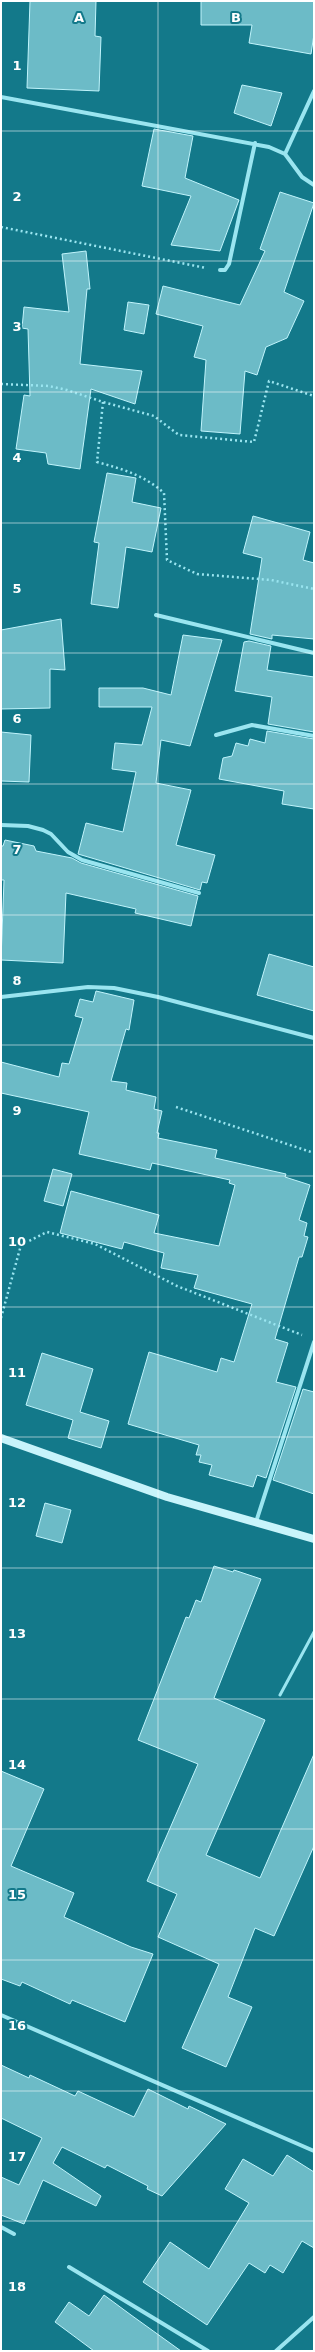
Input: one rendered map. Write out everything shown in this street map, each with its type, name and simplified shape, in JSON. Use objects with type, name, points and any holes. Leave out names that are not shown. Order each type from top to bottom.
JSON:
[{"type":"street","points":[[285,154],[314,91]]},
{"type":"street","points":[[1,97],[269,146],[285,154],[302,177],[314,185]]},
{"type":"street","points":[[220,270],[225,270],[229,264],[255,143]]},
{"type":"street","points":[[156,615],[314,653]]},
{"type":"street","points":[[216,735],[234,728],[252,725],[314,736]]},
{"type":"street","points":[[1,825],[28,826],[43,830],[51,834],[68,852],[88,863],[200,893]]},
{"type":"street","points":[[1,997],[88,987],[114,988],[314,1038]]},
{"type":"street","points":[[256,1522],[314,1342]]},
{"type":"street","points":[[1,1438],[167,1497],[314,1539]]},
{"type":"street","points":[[1,2015],[314,2151]]},
{"type":"street","points":[[1,2227],[14,2234]]},
{"type":"street","points":[[69,2267],[208,2351]]},
{"type":"street","points":[[276,2351],[314,2317]]},
{"type":"lane","points":[[280,1694],[314,1632]]},
{"type":"path","points":[[1,227],[220,270]]},
{"type":"path","points":[[1,384],[49,386],[154,416],[179,434],[254,442],[269,381],[314,396]]},
{"type":"path","points":[[103,402],[97,462],[126,470],[152,482],[164,493],[167,560],[197,574],[271,580],[314,589]]},
{"type":"path","points":[[176,1107],[314,1153]]},
{"type":"path","points":[[1,1318],[21,1245],[47,1232],[95,1244],[177,1286],[307,1337]]},
{"type":"building","points":[[30,1],[96,1],[95,36],[101,37],[99,91],[27,88]]},
{"type":"building","points":[[201,1],[314,1],[314,34],[311,54],[249,43],[252,25],[201,25]]},
{"type":"building","points":[[242,85],[282,93],[271,126],[234,113]]},
{"type":"building","points":[[154,129],[193,136],[185,178],[239,200],[220,251],[171,245],[191,196],[142,186]]},
{"type":"building","points":[[280,192],[314,203],[284,292],[304,301],[287,338],[266,347],[257,375],[245,371],[240,434],[201,431],[206,360],[194,357],[203,326],[156,314],[163,286],[240,305],[265,251],[260,249]]},
{"type":"building","points":[[86,251],[90,289],[87,289],[80,364],[142,371],[135,404],[91,389],[80,469],[48,464],[46,453],[16,449],[24,395],[30,396],[28,329],[22,328],[24,307],[69,312],[62,254]]},
{"type":"building","points":[[128,302],[149,305],[144,334],[124,330]]},
{"type":"building","points":[[107,473],[136,478],[132,502],[161,508],[152,552],[126,547],[118,608],[91,604],[99,543],[94,542]]},
{"type":"building","points":[[253,516],[310,532],[303,560],[314,563],[314,639],[272,635],[272,639],[250,634],[262,558],[243,553]]},
{"type":"building","points":[[61,619],[65,670],[50,669],[50,708],[1,709],[1,630]]},
{"type":"building","points":[[183,635],[222,640],[190,746],[161,740],[156,783],[191,790],[176,845],[215,855],[207,883],[202,882],[200,890],[78,854],[86,823],[123,832],[136,772],[112,769],[115,743],[142,745],[152,707],[99,707],[99,688],[143,688],[171,695]]},
{"type":"building","points":[[249,641],[271,646],[267,670],[314,677],[314,732],[268,724],[272,697],[235,691],[244,642]]},
{"type":"building","points":[[267,731],[314,739],[314,809],[282,804],[284,791],[219,779],[223,758],[232,756],[236,743],[248,746],[250,739],[265,743]]},
{"type":"building","points":[[1,732],[31,735],[29,782],[1,781]]},
{"type":"building","points":[[5,840],[34,846],[36,851],[72,858],[81,863],[198,896],[191,926],[135,913],[136,909],[66,893],[63,963],[1,960],[4,880],[1,880],[1,846],[3,846]]},
{"type":"building","points":[[269,954],[314,967],[314,1011],[257,995]]},
{"type":"building","points":[[96,991],[134,1000],[129,1030],[126,1029],[111,1081],[127,1083],[126,1090],[156,1097],[154,1109],[162,1111],[157,1133],[159,1133],[158,1138],[217,1150],[215,1158],[286,1174],[285,1177],[310,1185],[299,1220],[307,1223],[304,1236],[308,1237],[302,1257],[299,1257],[275,1339],[288,1343],[276,1382],[296,1387],[266,1478],[257,1475],[253,1487],[209,1475],[212,1465],[199,1462],[201,1455],[196,1455],[199,1445],[128,1424],[149,1352],[217,1372],[221,1358],[234,1362],[252,1304],[194,1288],[198,1275],[161,1268],[164,1253],[124,1242],[122,1249],[60,1233],[71,1191],[159,1215],[154,1233],[219,1246],[235,1185],[229,1183],[230,1180],[152,1163],[150,1170],[79,1154],[89,1112],[1,1093],[1,1062],[59,1077],[62,1063],[69,1064],[83,1018],[75,1016],[80,999],[93,1002]]},
{"type":"building","points":[[53,1169],[72,1174],[63,1206],[44,1201]]},
{"type":"building","points":[[42,1353],[93,1369],[80,1412],[109,1421],[101,1448],[68,1438],[73,1420],[26,1405]]},
{"type":"building","points":[[303,1389],[314,1392],[314,1494],[273,1480]]},
{"type":"building","points":[[45,1503],[71,1510],[62,1543],[36,1536]]},
{"type":"building","points":[[214,1566],[233,1572],[234,1570],[261,1579],[214,1698],[265,1720],[206,1855],[260,1878],[314,1754],[314,1846],[274,1936],[255,1928],[228,1997],[252,2007],[226,2067],[182,2048],[219,1964],[158,1937],[177,1894],[147,1881],[198,1764],[138,1740],[186,1617],[189,1618],[196,1600],[201,1602]]},
{"type":"building","points":[[1,1771],[44,1789],[11,1866],[74,1893],[64,1917],[131,1947],[153,1954],[125,2022],[72,2000],[70,2004],[22,1982],[20,1986],[1,1979]]},
{"type":"building","points":[[1,2065],[29,2078],[30,2075],[75,2096],[78,2091],[134,2117],[148,2089],[188,2109],[189,2106],[226,2124],[162,2196],[147,2189],[148,2186],[107,2165],[105,2168],[62,2147],[53,2163],[101,2196],[96,2206],[43,2180],[24,2224],[1,2215],[1,2177],[19,2185],[42,2138],[1,2118]]},
{"type":"building","points":[[287,2155],[314,2172],[314,2248],[302,2241],[283,2273],[270,2265],[265,2273],[249,2263],[207,2325],[143,2282],[170,2242],[209,2269],[249,2203],[225,2189],[243,2159],[273,2176]]},
{"type":"building","points":[[104,2295],[181,2351],[94,2351],[55,2322],[69,2302],[89,2316]]}]
